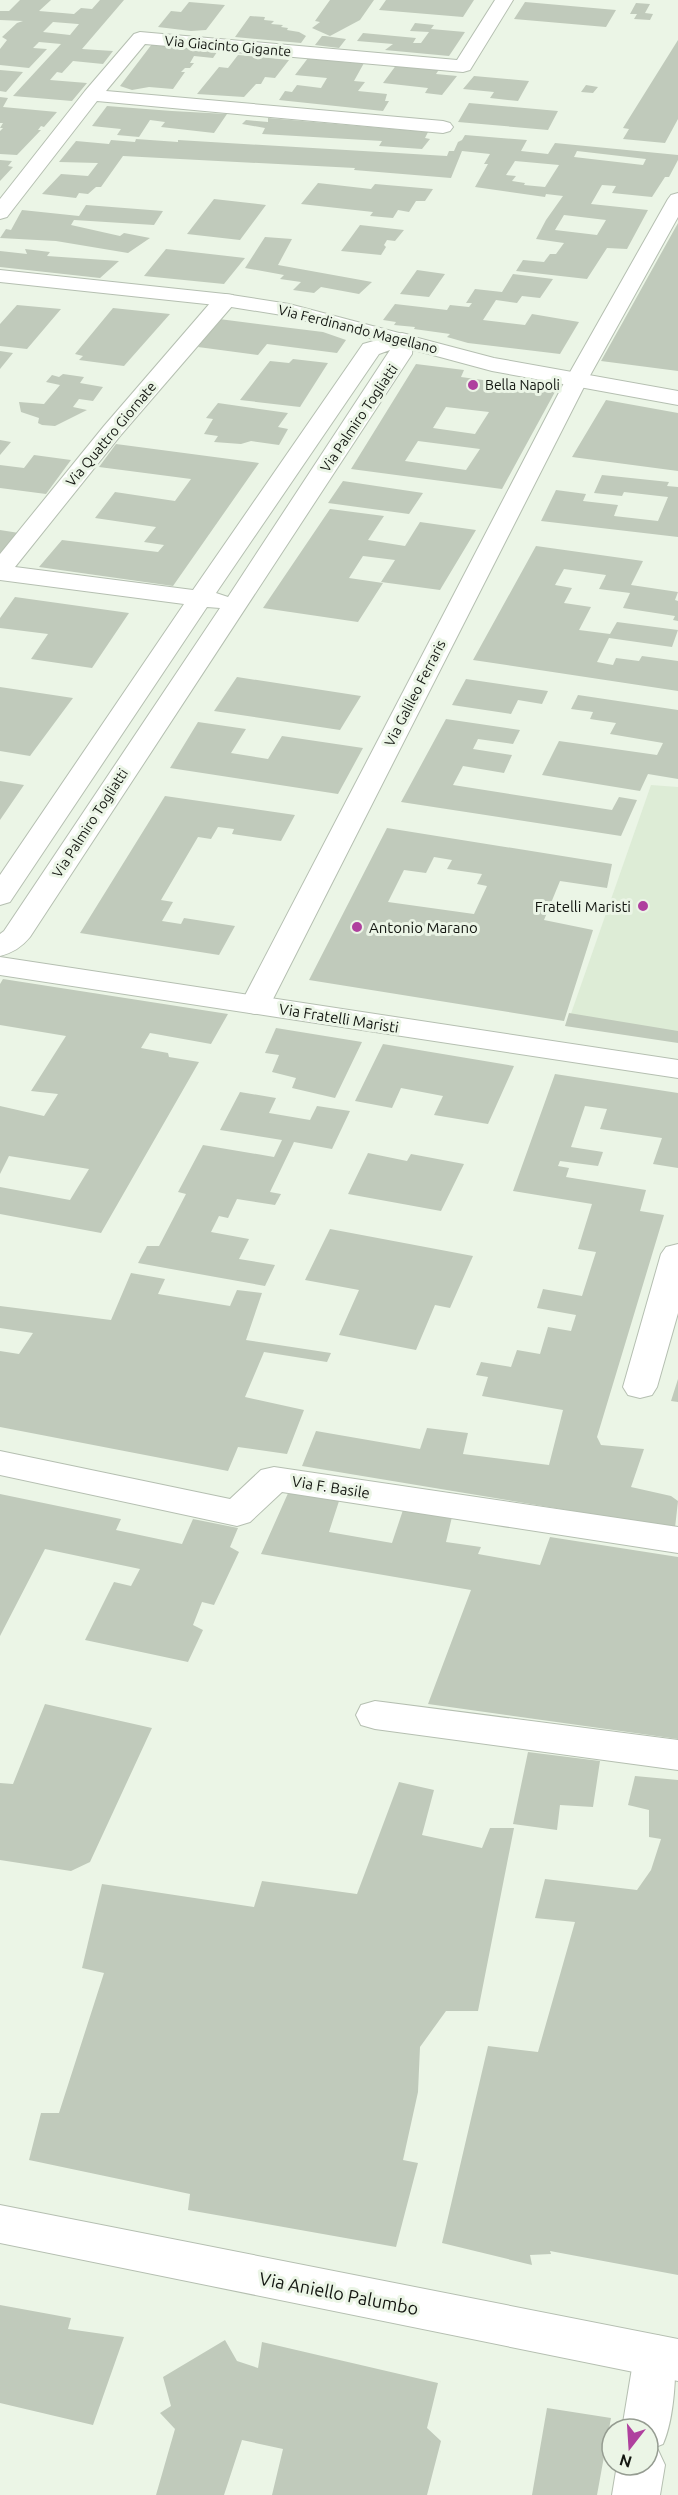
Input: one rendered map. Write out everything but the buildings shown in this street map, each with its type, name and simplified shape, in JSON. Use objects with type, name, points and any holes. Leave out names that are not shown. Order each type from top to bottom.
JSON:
[{"type":"street","name":"Via Giacinto Gigante","points":[[0,213],[92,95],[140,38],[463,66],[504,0]]},
{"type":"street","points":[[92,95],[443,127]]},
{"type":"street","name":"Via Galileo Ferraris","points":[[255,1005],[576,381],[678,199]]},
{"type":"street","name":"Via Ferdinando Magellano","points":[[0,276],[225,300],[289,310],[492,364],[678,398]]},
{"type":"street","name":"Via Quattro Giornate","points":[[0,572],[112,431],[225,300]]},
{"type":"street","name":"Via Palmiro Togliatti","points":[[0,896],[371,350],[402,340],[402,354],[234,603],[15,938],[0,947]]},
{"type":"street","name":"Via Quattro Giornate","points":[[0,572],[234,603]]},
{"type":"street","name":"Via Fratelli Maristi","points":[[0,966],[678,1069]]},
{"type":"street","points":[[640,1387],[678,1254]]},
{"type":"street","name":"Via F. Basile","points":[[0,1463],[237,1513],[274,1479],[678,1540]]},
{"type":"street","points":[[375,1715],[678,1755]]},
{"type":"street","name":"Via Aniello Palumbo","points":[[0,2224],[668,2358]]},
{"type":"street","points":[[650,2417],[668,2358]]},
{"type":"street","points":[[636,2495],[639,2477]]},
{"type":"shaded area","name":"Fratelli Maristi","points":[[651,785],[678,787],[678,1042],[567,1025]]},
{"type":"place","name":"Bella Napoli","points":[[473,385]]},
{"type":"place","name":"Fratelli Maristi","points":[[643,906]]},
{"type":"place","name":"Antonio Marano","points":[[357,927]]}]
